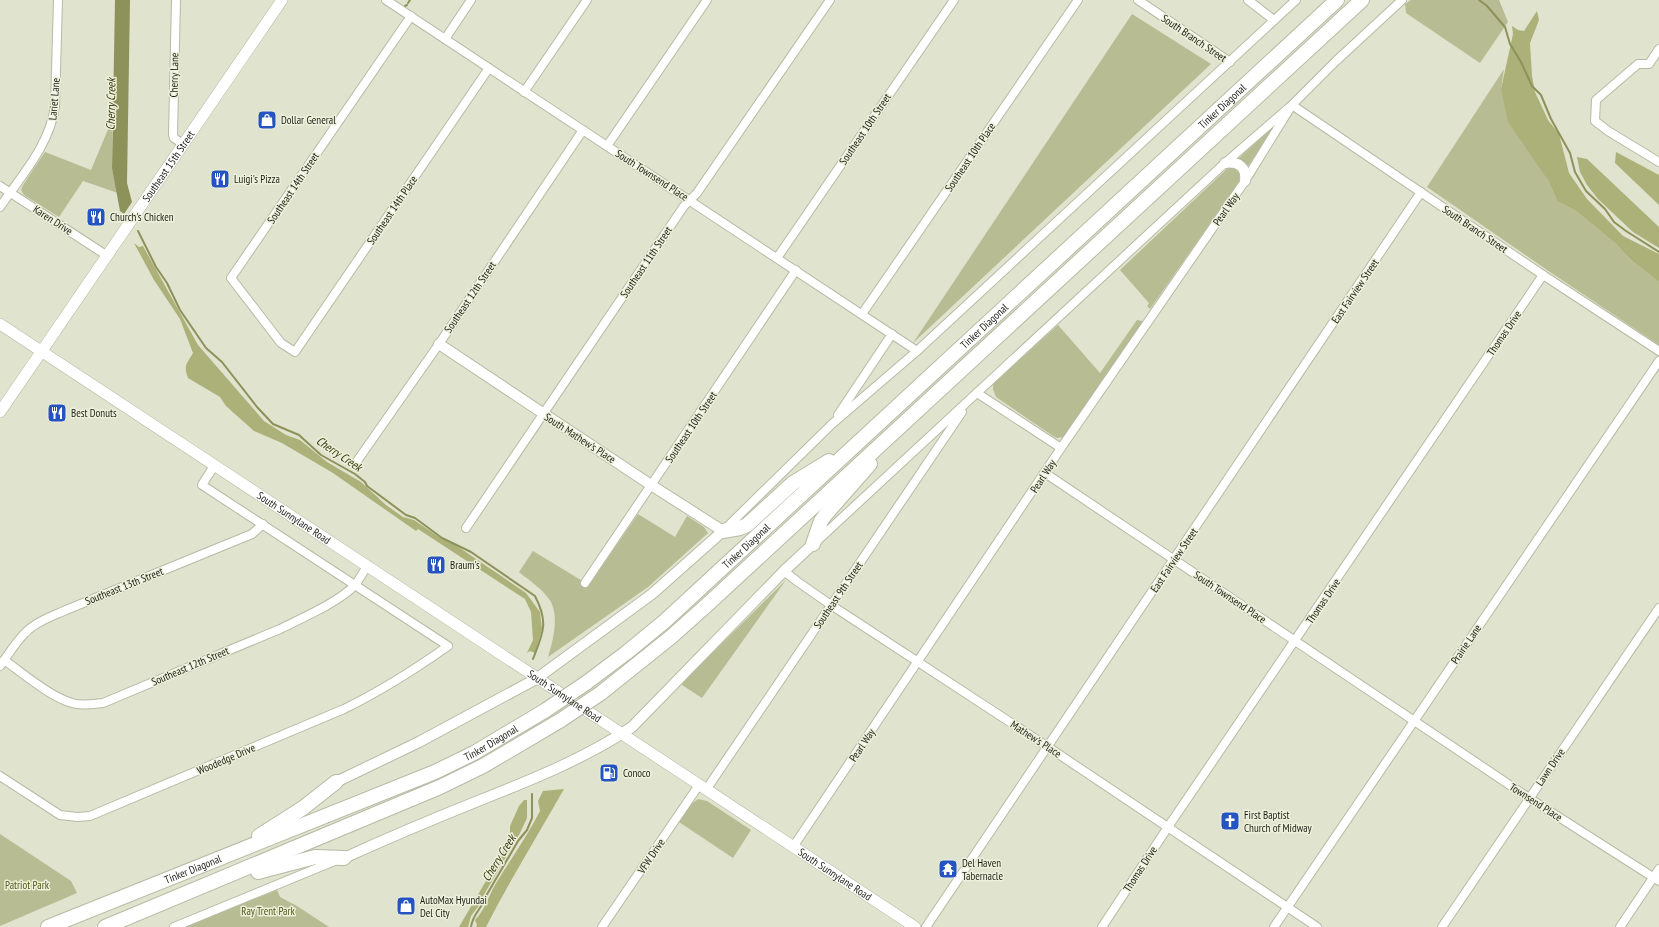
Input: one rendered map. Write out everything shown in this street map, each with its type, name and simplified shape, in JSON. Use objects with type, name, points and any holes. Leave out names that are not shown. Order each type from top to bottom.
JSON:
[{"type":"highway","name":"Tinker Diagonal","points":[[48,927],[435,772],[474,753],[546,710],[586,683],[665,621],[1337,0]]},
{"type":"highway","name":"Tinker Diagonal","points":[[105,927],[440,787],[483,766],[561,720],[600,693],[666,641],[708,604],[1362,0]]},
{"type":"highway","points":[[813,544],[821,521],[826,514],[914,414]]},
{"type":"highway","points":[[723,531],[740,528],[747,525],[793,483],[854,445]]},
{"type":"highway","points":[[232,854],[303,808],[336,782]]},
{"type":"highway","points":[[204,886],[311,857],[344,858]]},
{"type":"main road","name":"Southeast 15th Street","points":[[0,412],[106,255],[282,0]]},
{"type":"main road","name":"South Sunnylane Road","points":[[0,324],[536,679],[703,787],[910,926]]},
{"type":"street","name":"Lariet Lane","points":[[0,207],[43,143],[53,120],[55,106],[58,0]]},
{"type":"street","name":"Cherry Lane","points":[[176,0],[173,135],[174,138],[183,144]]},
{"type":"street","name":"South Townsend Place","points":[[386,0],[917,351]]},
{"type":"street","points":[[445,39],[471,0]]},
{"type":"street","points":[[524,92],[587,0]]},
{"type":"street","points":[[607,146],[707,0]]},
{"type":"street","name":"Southeast 11th Street","points":[[466,528],[544,415],[684,206],[697,194],[830,0]]},
{"type":"street","name":"Southeast 10th Street","points":[[777,258],[954,0]]},
{"type":"street","name":"Southeast 10th Place","points":[[862,314],[1078,0]]},
{"type":"street","name":"South Branch Street","points":[[1138,0],[1230,62]]},
{"type":"street","points":[[1248,0],[1274,20]]},
{"type":"street","points":[[336,782],[419,742],[536,679],[652,594],[723,531],[832,424],[917,351],[1296,0]]},
{"type":"street","points":[[174,927],[556,770],[611,741],[632,727],[784,571],[1225,164],[1292,105],[1336,61],[1402,0]]},
{"type":"street","name":"Southeast 14th Street","points":[[295,352],[281,343],[232,278],[411,16]]},
{"type":"street","points":[[1659,49],[1649,64],[1638,64],[1596,100],[1595,121],[1608,131],[1659,162]]},
{"type":"street","name":"Southeast 14th Place","points":[[295,352],[489,68]]},
{"type":"street","name":"South Branch Street","points":[[1292,105],[1543,275],[1659,351]]},
{"type":"street","name":"Pearl Way","points":[[793,847],[1061,448],[1245,181],[1292,105]]},
{"type":"street","name":"Southeast 12th Street","points":[[355,464],[439,344],[583,130]]},
{"type":"street","points":[[1225,164],[1234,163],[1241,166],[1245,173],[1245,181]]},
{"type":"street","name":"Karen Drive","points":[[0,186],[106,255]]},
{"type":"street","name":"East Fairview Street","points":[[926,927],[1421,192]]},
{"type":"street","name":"Southeast 10th Street","points":[[584,583],[796,270]]},
{"type":"street","name":"Thomas Drive","points":[[1102,927],[1168,827],[1543,275]]},
{"type":"street","points":[[832,424],[892,334]]},
{"type":"street","name":"South Mathew's Place","points":[[439,344],[544,415],[723,531]]},
{"type":"street","name":"Prairie Lane","points":[[1274,927],[1659,361]]},
{"type":"street","points":[[977,393],[1061,448]]},
{"type":"street","name":"Southeast 9th Street","points":[[703,787],[831,605],[970,400]]},
{"type":"street","name":"South Sunnylane Road","points":[[214,466],[202,485],[448,646]]},
{"type":"street","name":"South Townsend Place","points":[[1045,473],[1414,721]]},
{"type":"street","name":"Southeast 13th Street","points":[[2,663],[15,644],[26,632],[39,623],[66,610],[252,534],[263,524]]},
{"type":"street","name":"Southeast 12th Street","points":[[2,663],[54,695],[72,703],[89,705],[103,703],[280,629],[339,597],[355,585],[367,567]]},
{"type":"street","name":"Mathew's Place","points":[[784,571],[831,605],[1048,747],[1287,908]]},
{"type":"street","name":"Lawn Drive","points":[[1442,927],[1659,608]]},
{"type":"street","name":"Woodedge Drive","points":[[0,776],[60,815],[77,817],[90,816],[356,704],[402,678],[448,646]]},
{"type":"street","name":"Townsend Place","points":[[1414,721],[1529,798],[1656,879]]},
{"type":"street","name":"VFW Drive","points":[[602,927],[703,787]]},
{"type":"street","points":[[1620,927],[1656,879],[1659,869]]},
{"type":"street","points":[[1287,908],[1317,927]]},
{"type":"green space","points":[[1411,0],[1499,0],[1508,22],[1480,63],[1406,13],[1405,4]]},
{"type":"green space","points":[[1132,14],[1211,64],[913,343]]},
{"type":"green space","points":[[1504,69],[1501,89],[1548,180],[1557,201],[1576,211],[1616,244],[1630,259],[1659,282],[1659,345],[1427,187]]},
{"type":"green space","points":[[112,120],[112,168],[118,193],[83,181],[59,217],[24,195],[21,190],[23,185],[45,152],[91,170]]},
{"type":"green space","points":[[1276,124],[1248,166],[1238,159]]},
{"type":"green space","points":[[1229,167],[1234,167],[1240,172],[1239,182],[1150,309],[1147,306],[1149,303],[1120,270]]},
{"type":"green space","points":[[1137,320],[1142,321],[1142,324],[1065,437],[1057,438],[1053,436],[996,397],[993,384],[1058,325],[1100,373]]},
{"type":"green space","points":[[638,514],[675,537],[687,516],[704,527],[708,533],[648,587],[548,657],[552,644],[555,623],[555,616],[551,602],[545,594],[519,572],[533,551],[589,585]]},
{"type":"green space","points":[[786,580],[702,698],[682,685],[683,682]]},
{"type":"green space","points":[[698,799],[707,801],[751,830],[733,858],[679,822],[690,805]]},
{"type":"green space","name":"Patriot Park","points":[[0,834],[71,881],[77,893],[0,926]]},
{"type":"green space","name":"Ray Trent Park","points":[[277,890],[280,897],[297,906],[329,927],[185,927]]},
{"type":"shaded area","points":[[115,0],[130,0],[127,183],[132,202],[124,214],[120,211],[112,168]]},
{"type":"shaded area","points":[[1537,11],[1539,20],[1530,43],[1532,76],[1535,92],[1548,120],[1559,134],[1569,173],[1587,199],[1623,236],[1659,254],[1659,282],[1630,259],[1616,244],[1576,211],[1557,201],[1548,180],[1508,122],[1501,89],[1513,34],[1512,26],[1518,30],[1524,31]]},
{"type":"shaded area","points":[[1616,152],[1659,175],[1659,205],[1615,163]]},
{"type":"shaded area","points":[[1577,157],[1587,159],[1659,227],[1659,248],[1633,232],[1598,199],[1587,185],[1580,172]]},
{"type":"shaded area","points":[[134,243],[139,247],[143,246],[198,345],[264,421],[286,435],[300,440],[327,462],[361,482],[386,505],[403,517],[414,520],[442,539],[457,546],[526,593],[540,612],[542,629],[535,653],[530,651],[527,653],[533,640],[531,612],[525,599],[418,529],[416,531],[333,473],[282,443],[254,431],[226,406],[220,397],[188,378],[186,370],[187,362],[193,353],[180,319],[154,280]]},
{"type":"shaded area","points":[[564,789],[514,875],[486,927],[476,927],[477,925],[475,920],[540,811],[538,801],[543,791]]},
{"type":"shaded area","points":[[524,800],[527,800],[527,818],[520,833],[482,898],[480,904],[471,916],[468,927],[459,927],[510,840],[510,826],[519,806]]},
{"type":"waterway","points":[[1479,0],[1487,6],[1505,27],[1510,44],[1521,62],[1532,86],[1541,95],[1551,119],[1570,153],[1575,172],[1586,191],[1605,209],[1614,222],[1659,252]]},
{"type":"waterway","name":"Cherry Creek","points":[[138,231],[180,310],[206,348],[222,362],[257,407],[273,424],[299,435],[321,455],[355,474],[365,482],[367,486],[406,515],[415,518],[442,538],[471,552],[535,596],[542,614],[543,628],[540,642],[533,659]]},
{"type":"waterway","name":"Cherry Creek","points":[[471,927],[472,922],[486,896],[518,841],[527,830],[532,818],[532,794]]},
{"type":"place","name":"Dollar General","points":[[267,120]]},
{"type":"place","name":"Luigi's Pizza","points":[[220,179]]},
{"type":"place","name":"Church's Chicken","points":[[96,217]]},
{"type":"place","name":"Best Donuts","points":[[57,413]]},
{"type":"place","name":"Braum's","points":[[436,565]]},
{"type":"place","name":"Conoco","points":[[609,773]]},
{"type":"place","name":"First Baptist Church of Midway","points":[[1230,821]]},
{"type":"place","name":"Del Haven Tabernacle","points":[[948,869]]},
{"type":"place","name":"AutoMax Hyundai Del City","points":[[406,906]]}]
